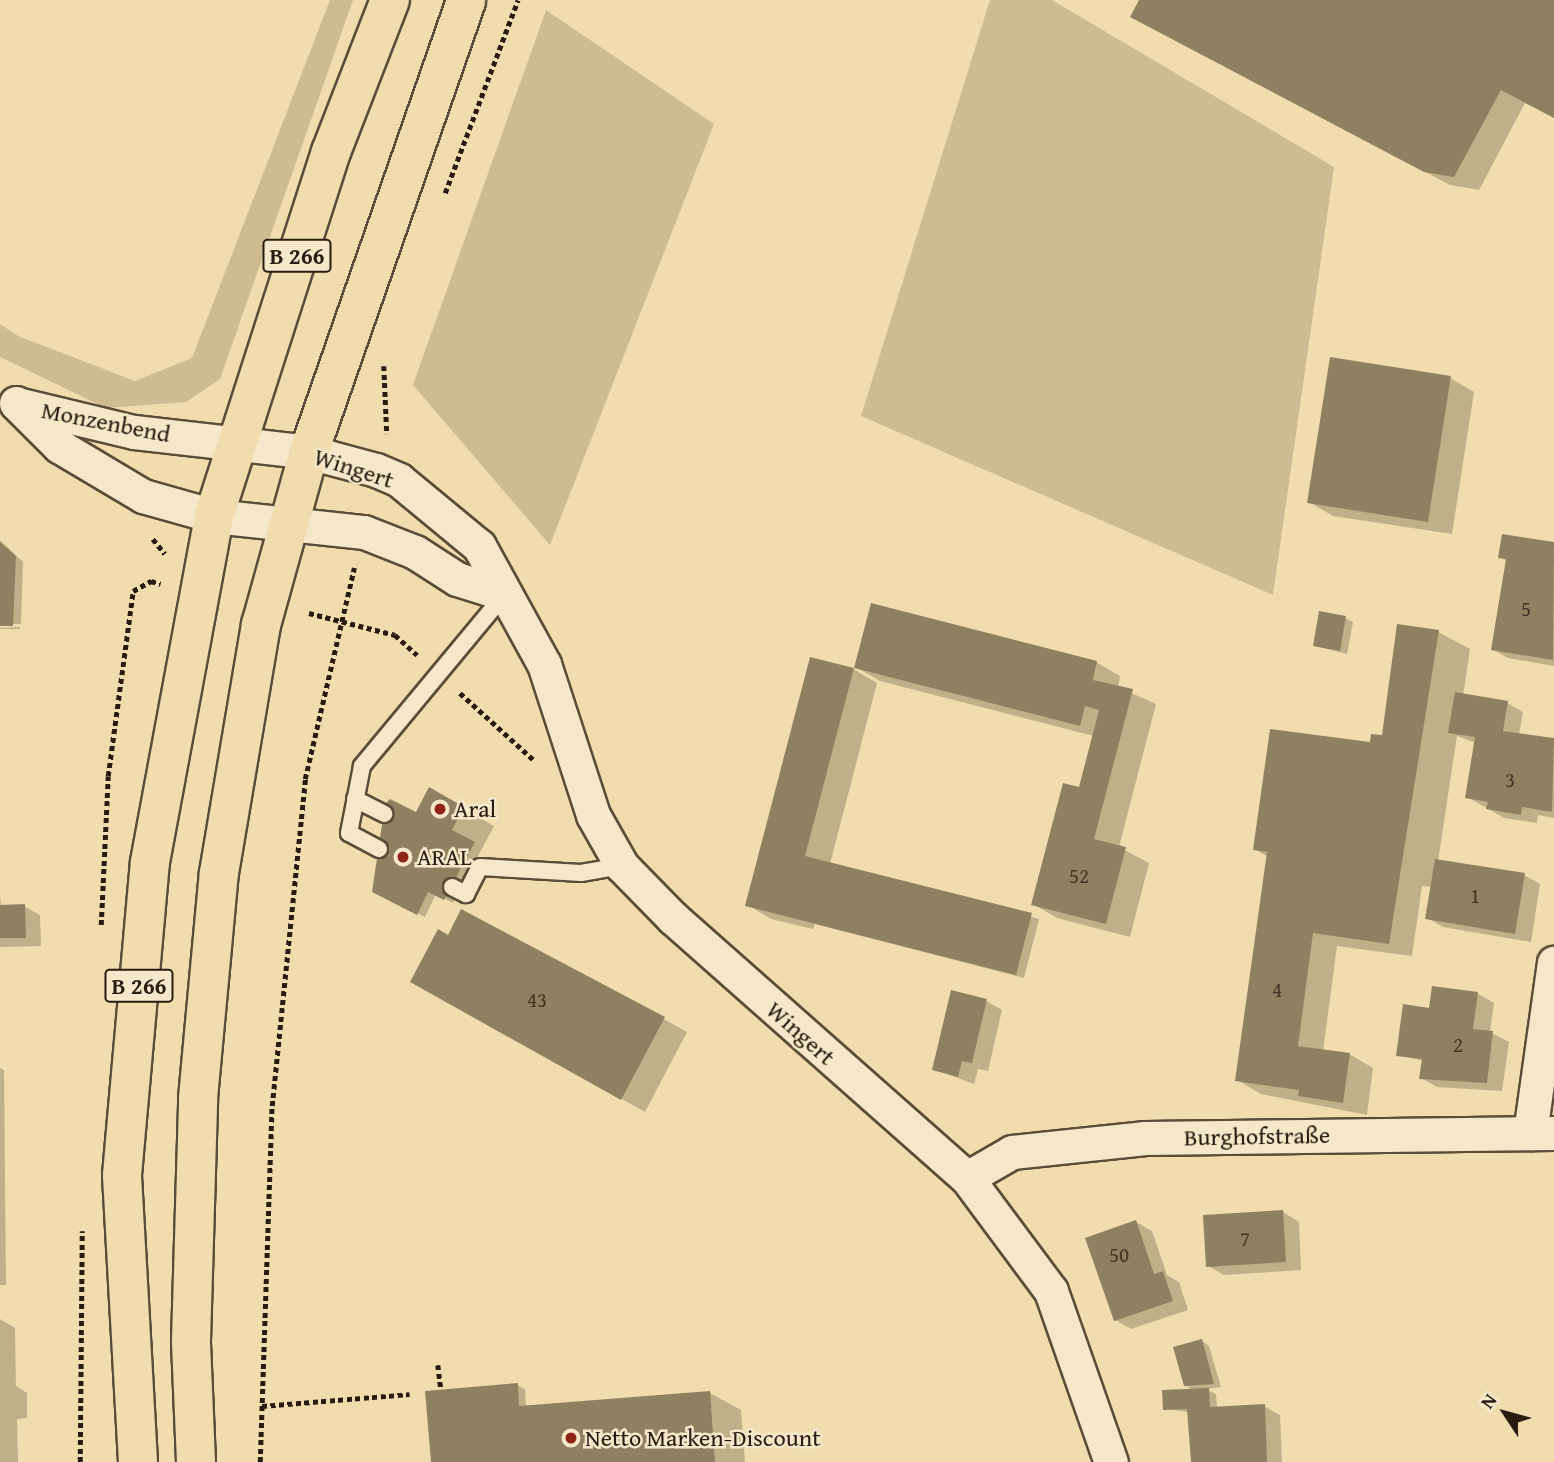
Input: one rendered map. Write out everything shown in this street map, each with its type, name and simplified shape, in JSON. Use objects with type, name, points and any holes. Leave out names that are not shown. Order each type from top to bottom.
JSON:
[{"type":"main road","name":"B 266","points":[[138,1462],[122,1175],[150,862],[214,516],[331,152],[390,0]]},
{"type":"main road","name":"B 266","points":[[196,1462],[191,1342],[198,1098],[219,873],[261,625],[309,452],[466,0]]},
{"type":"street","name":"Monzenbend","points":[[8,398],[134,432],[237,441]]},
{"type":"street","name":"Monzenbend","points":[[8,398],[59,446],[143,496],[214,516]]},
{"type":"street","name":"Wingert","points":[[237,441],[309,452],[376,470],[418,494],[480,546],[544,664],[593,816],[622,866],[673,918],[967,1178],[1051,1291],[1111,1462]]},
{"type":"street","points":[[214,516],[290,527],[364,532],[415,552],[457,579],[505,594]]},
{"type":"street","points":[[1542,1133],[1554,963]]},
{"type":"street","name":"Burghofstraße","points":[[967,1178],[1012,1153],[1145,1138],[1542,1133]]},
{"type":"lane","points":[[379,849],[349,833],[362,766],[505,594]]},
{"type":"lane","points":[[355,799],[384,814]]},
{"type":"lane","points":[[452,887],[466,894],[473,863],[581,873],[622,866]]},
{"type":"path","points":[[443,198],[518,0]]},
{"type":"path","points":[[376,470],[389,423],[383,364],[388,352]]},
{"type":"path","points":[[260,1462],[272,1106],[302,806],[319,705],[364,532]]},
{"type":"path","points":[[309,613],[395,635],[421,658]]},
{"type":"path","points":[[457,690],[543,767]]},
{"type":"path","points":[[438,1365],[441,1390]]},
{"type":"path","points":[[262,1406],[410,1394]]},
{"type":"shaded area","points":[[330,0],[353,0],[220,379],[186,402],[106,408],[0,357],[0,324],[18,336],[135,381],[192,358]]},
{"type":"shaded area","points":[[990,0],[1052,0],[1334,167],[1273,595],[861,416]]},
{"type":"shaded area","points":[[546,10],[714,124],[550,545],[413,385]]},
{"type":"building","points":[[1139,0],[1554,0],[1554,118],[1501,90],[1454,177],[1424,172],[1130,17]]},
{"type":"building","points":[[1330,357],[1451,376],[1428,522],[1307,503]]},
{"type":"building","points":[[1502,534],[1554,542],[1553,660],[1491,650],[1506,559],[1498,558]]},
{"type":"building","points":[[0,542],[16,556],[13,626],[0,626]]},
{"type":"building","points":[[871,603],[1097,661],[1093,680],[1133,689],[1094,839],[1126,847],[1106,924],[1031,905],[1063,783],[1079,787],[1099,710],[1085,706],[1080,726],[854,668]]},
{"type":"building","points":[[1319,611],[1346,616],[1340,651],[1313,646]]},
{"type":"building","points":[[1397,624],[1439,630],[1389,944],[1313,933],[1298,1046],[1350,1053],[1343,1103],[1298,1096],[1299,1090],[1235,1081],[1267,852],[1253,850],[1270,729],[1370,742],[1371,734],[1382,735]]},
{"type":"building","points":[[810,657],[854,668],[805,856],[1032,913],[1016,975],[745,906]]},
{"type":"building","points":[[1455,692],[1508,701],[1503,731],[1554,738],[1552,812],[1522,807],[1521,815],[1486,809],[1488,802],[1465,798],[1475,737],[1448,733]]},
{"type":"building","points":[[429,787],[464,807],[452,830],[475,842],[444,900],[428,892],[417,915],[372,892],[385,804],[390,799],[416,812]]},
{"type":"building","points":[[1435,859],[1525,873],[1515,934],[1425,919]]},
{"type":"building","points":[[25,904],[26,938],[0,938],[0,905]]},
{"type":"building","points":[[461,909],[665,1017],[621,1100],[410,982],[438,929],[448,935]]},
{"type":"building","points":[[1432,986],[1478,992],[1473,1029],[1493,1031],[1487,1083],[1419,1079],[1422,1059],[1396,1056],[1403,1004],[1429,1008]]},
{"type":"building","points":[[951,990],[987,999],[972,1063],[962,1061],[958,1077],[932,1070]]},
{"type":"building","points":[[1283,1210],[1286,1262],[1206,1267],[1203,1215]]},
{"type":"building","points":[[1136,1220],[1154,1274],[1163,1271],[1173,1301],[1114,1321],[1085,1238]]},
{"type":"building","points":[[1202,1339],[1214,1384],[1184,1386],[1173,1347]]},
{"type":"building","name":"Netto Marken-Discount","points":[[518,1383],[519,1406],[710,1391],[715,1462],[431,1462],[425,1391]]},
{"type":"building","points":[[1209,1388],[1210,1407],[1265,1404],[1267,1462],[1191,1462],[1187,1409],[1163,1410],[1162,1390]]},
{"type":"place","name":"Aral","points":[[440,809]]},
{"type":"place","name":"ARAL","points":[[403,857]]},
{"type":"place","name":"Netto Marken-Discount","points":[[571,1438]]}]
